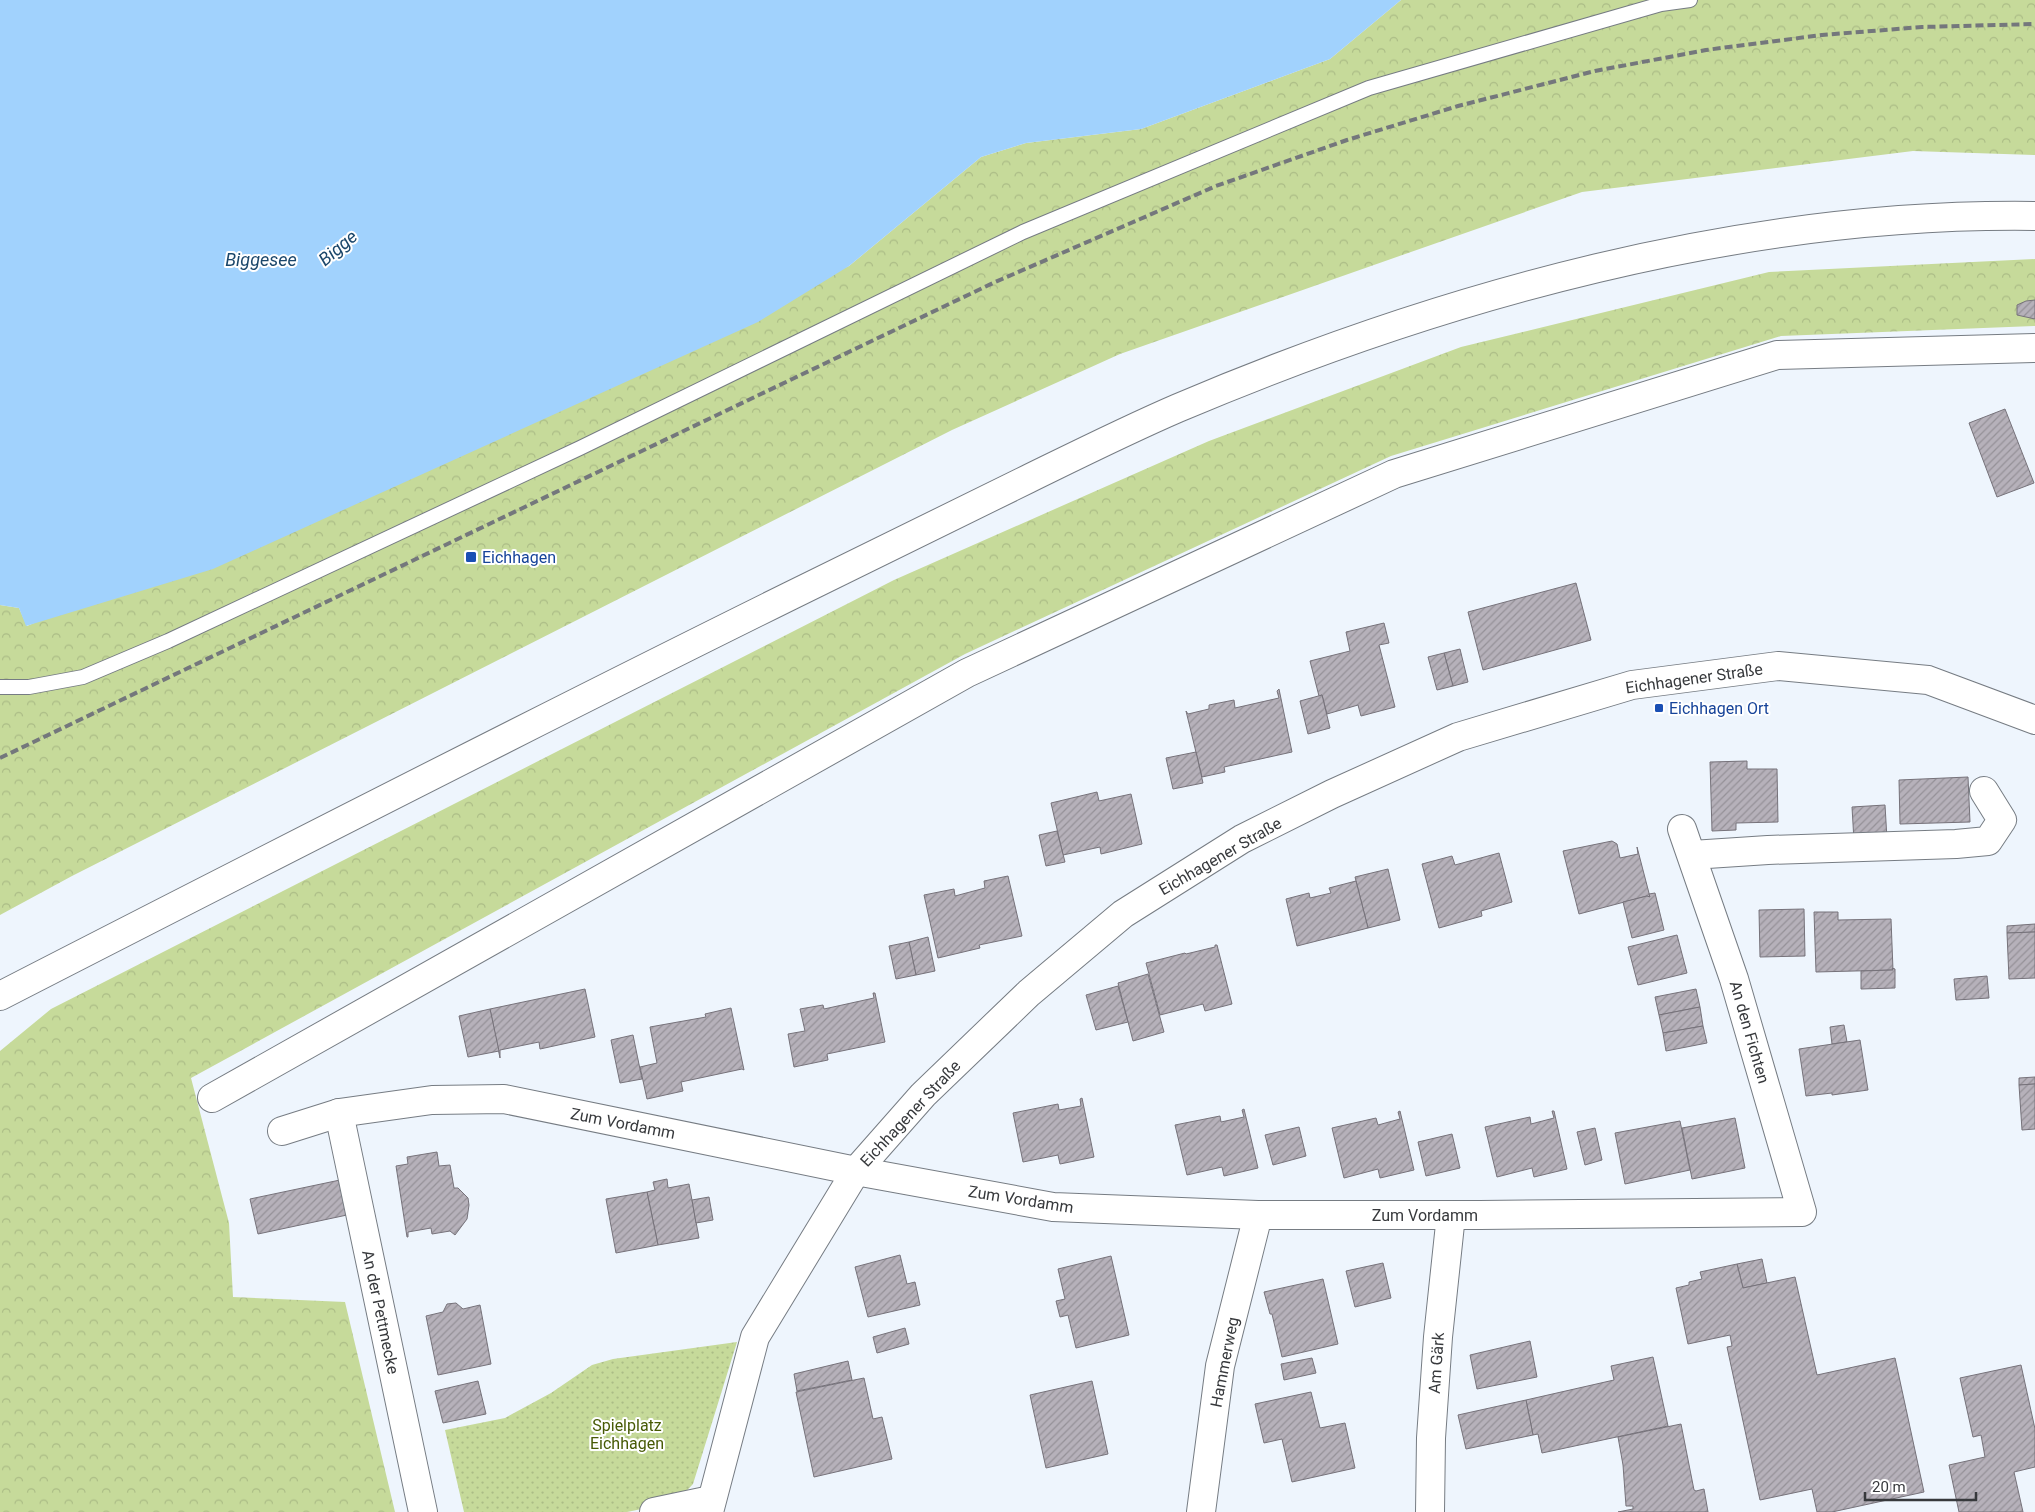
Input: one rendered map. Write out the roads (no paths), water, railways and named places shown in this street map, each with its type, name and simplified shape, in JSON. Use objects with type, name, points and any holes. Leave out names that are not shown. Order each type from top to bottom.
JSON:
[{"type":"street","points":[[0,996],[545,717],[906,539],[1174,410],[1314,353],[1424,316],[1533,284],[1645,257],[1758,237],[1854,225],[1988,215],[2035,216]]},
{"type":"street","points":[[212,1098],[967,672],[1394,474],[1778,355],[2035,348]]},
{"type":"street","name":"Eichhagener Straße","points":[[710,1506],[755,1337],[856,1171],[923,1095],[1029,993],[1123,914],[1242,839],[1332,794],[1458,737],[1632,684],[1778,666],[1928,680],[2035,720]]},
{"type":"street","points":[[1692,855],[1988,841],[2002,820],[1984,791]]},
{"type":"street","name":"An den Fichten","points":[[1682,830],[1734,978],[1802,1212]]},
{"type":"street","name":"Zum Vordamm","points":[[282,1131],[339,1113],[432,1100],[504,1099],[856,1171],[1053,1207],[1258,1214],[1451,1215],[1802,1212]]},
{"type":"street","name":"An der Pettmecke","points":[[339,1113],[423,1512]]},
{"type":"street","name":"Hammerweg","points":[[1201,1512],[1220,1366],[1258,1214]]},
{"type":"street","name":"Am Gärk","points":[[1430,1512],[1431,1428],[1438,1337],[1451,1215]]},
{"type":"street","points":[[654,1512],[710,1506]]},
{"type":"lane","points":[[0,687],[29,687],[83,677],[168,640],[580,448],[1024,232],[1369,88],[1661,4],[1690,0]]},
{"type":"water","name":"Biggesee","points":[[0,0],[1401,0],[1330,59],[1141,129],[1026,143],[981,157],[849,266],[758,322],[213,569],[26,626],[19,608],[0,605]]},
{"type":"railway","points":[[0,758],[993,283],[1216,186],[1347,140],[1458,106],[1595,71],[1706,50],[1822,35],[1922,27],[2035,24]]},
{"type":"place","name":"Eichhagen","points":[[471,557]]},
{"type":"place","name":"Eichhagen Ort","points":[[1659,708]]},
{"type":"water label","name":"Bigge","points":[[338,248]]},
{"type":"park label","name":"Spielplatz Eichhagen","points":[[627,1434]]}]
